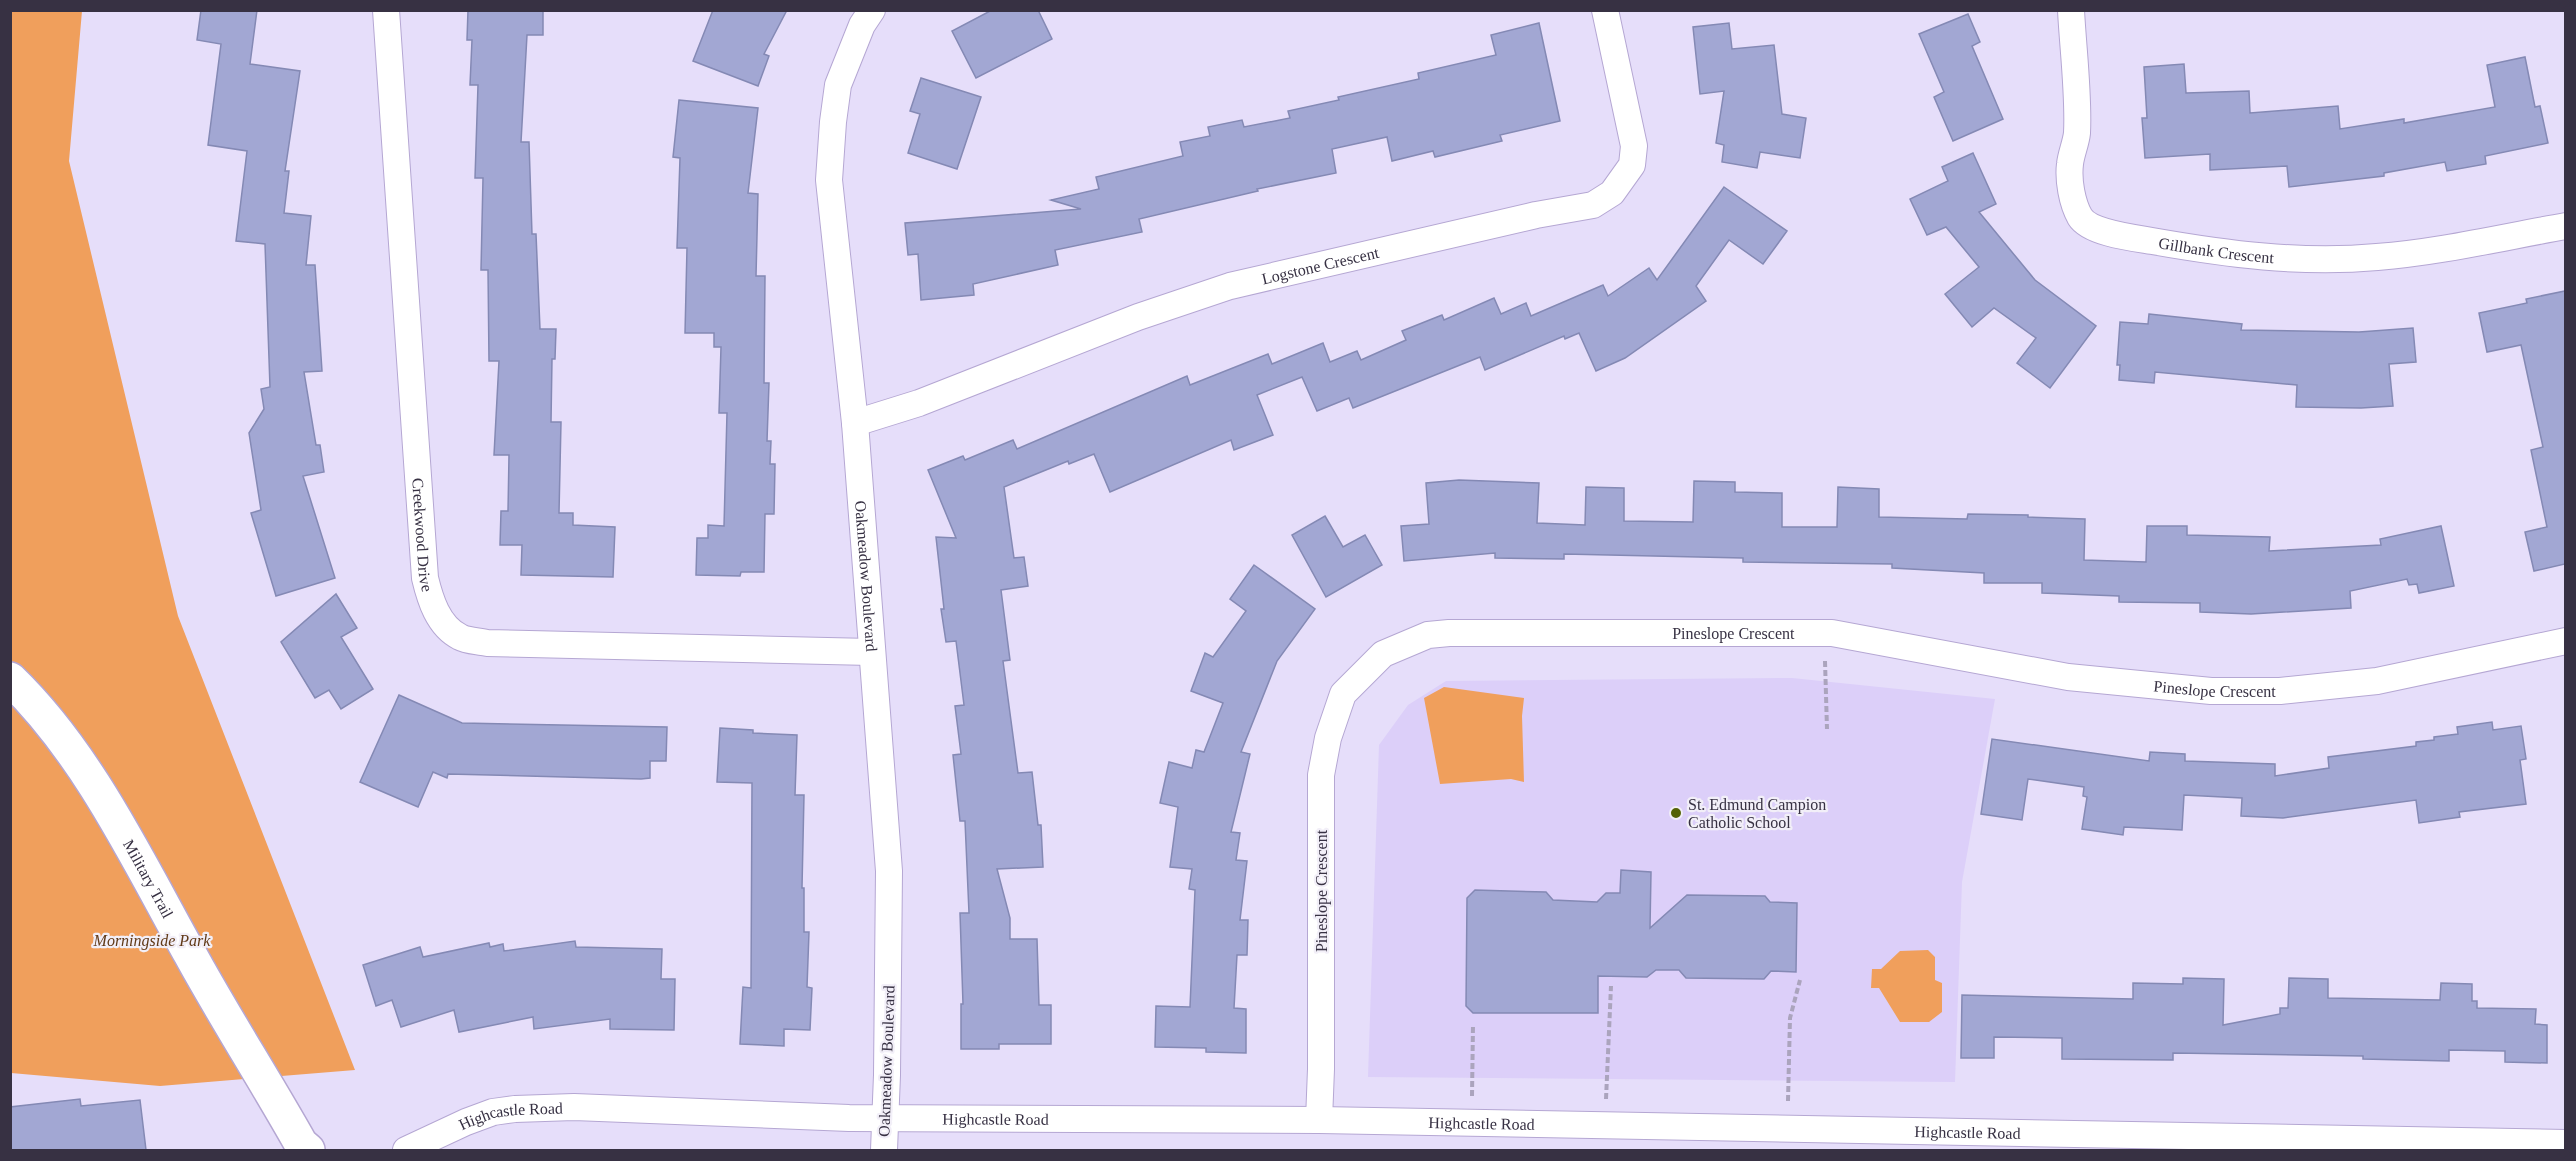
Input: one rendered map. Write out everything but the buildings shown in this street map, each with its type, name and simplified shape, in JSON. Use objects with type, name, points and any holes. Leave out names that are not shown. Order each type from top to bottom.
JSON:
[{"type":"street","name":"Creekwood Drive","points":[[386,10],[425,578],[430,601],[441,619],[460,638],[488,643],[871,652]]},
{"type":"street","name":"Oakmeadow Boulevard","points":[[872,10],[862,25],[838,85],[829,180],[855,423],[889,871],[884,1150]]},
{"type":"street","name":"Logstone Crescent","points":[[855,423],[919,403],[1138,317],[1230,286],[1536,215],[1593,205],[1612,193],[1632,165],[1634,146],[1605,10]]},
{"type":"street","name":"Gillbank Crescent","points":[[2071,10],[2077,134],[2070,165],[2071,190],[2081,218],[2097,229],[2211,251],[2274,258],[2327,260],[2377,258],[2429,251],[2565,226]]},
{"type":"street","name":"Pineslope Crescent","points":[[1318,1120],[1321,1069],[1321,775],[1328,738],[1344,694],[1383,654],[1428,635],[1449,633],[1824,633],[1884,641],[1929,653],[2068,677],[2211,691],[2280,691],[2377,681],[2565,641]]},
{"type":"street","name":"Military Trail","points":[[10,680],[48,720],[83,769],[260,1076],[301,1144],[308,1150]]},
{"type":"street","name":"Highcastle Road","points":[[406,1150],[493,1112],[574,1107],[849,1118],[1318,1120],[1787,1129],[2340,1145],[2565,1143]]},
{"type":"path","points":[[1824,633],[1827,729]]},
{"type":"path","points":[[1787,1129],[1790,1018],[1800,980]]},
{"type":"path","points":[[1605,1126],[1611,986]]},
{"type":"path","points":[[1472,1124],[1473,1025]]},
{"type":"shaded area","name":"St. Edmund Campion Catholic School","points":[[1792,678],[1995,699],[1962,882],[1955,1082],[1368,1077],[1379,745],[1408,705],[1446,681]]},
{"type":"green space","name":"Morningside Park","points":[[10,11],[82,11],[69,161],[178,616],[355,1070],[160,1086],[11,1073]]},
{"type":"green space","points":[[1444,687],[1524,698],[1522,716],[1524,782],[1511,779],[1440,784],[1424,698]]},
{"type":"green space","points":[[1928,950],[1935,957],[1935,980],[1942,983],[1942,1012],[1929,1022],[1900,1022],[1879,988],[1871,988],[1872,969],[1881,969],[1900,951]]},
{"type":"place","name":"St. Edmund Campion Catholic School","points":[[1676,813]]}]
